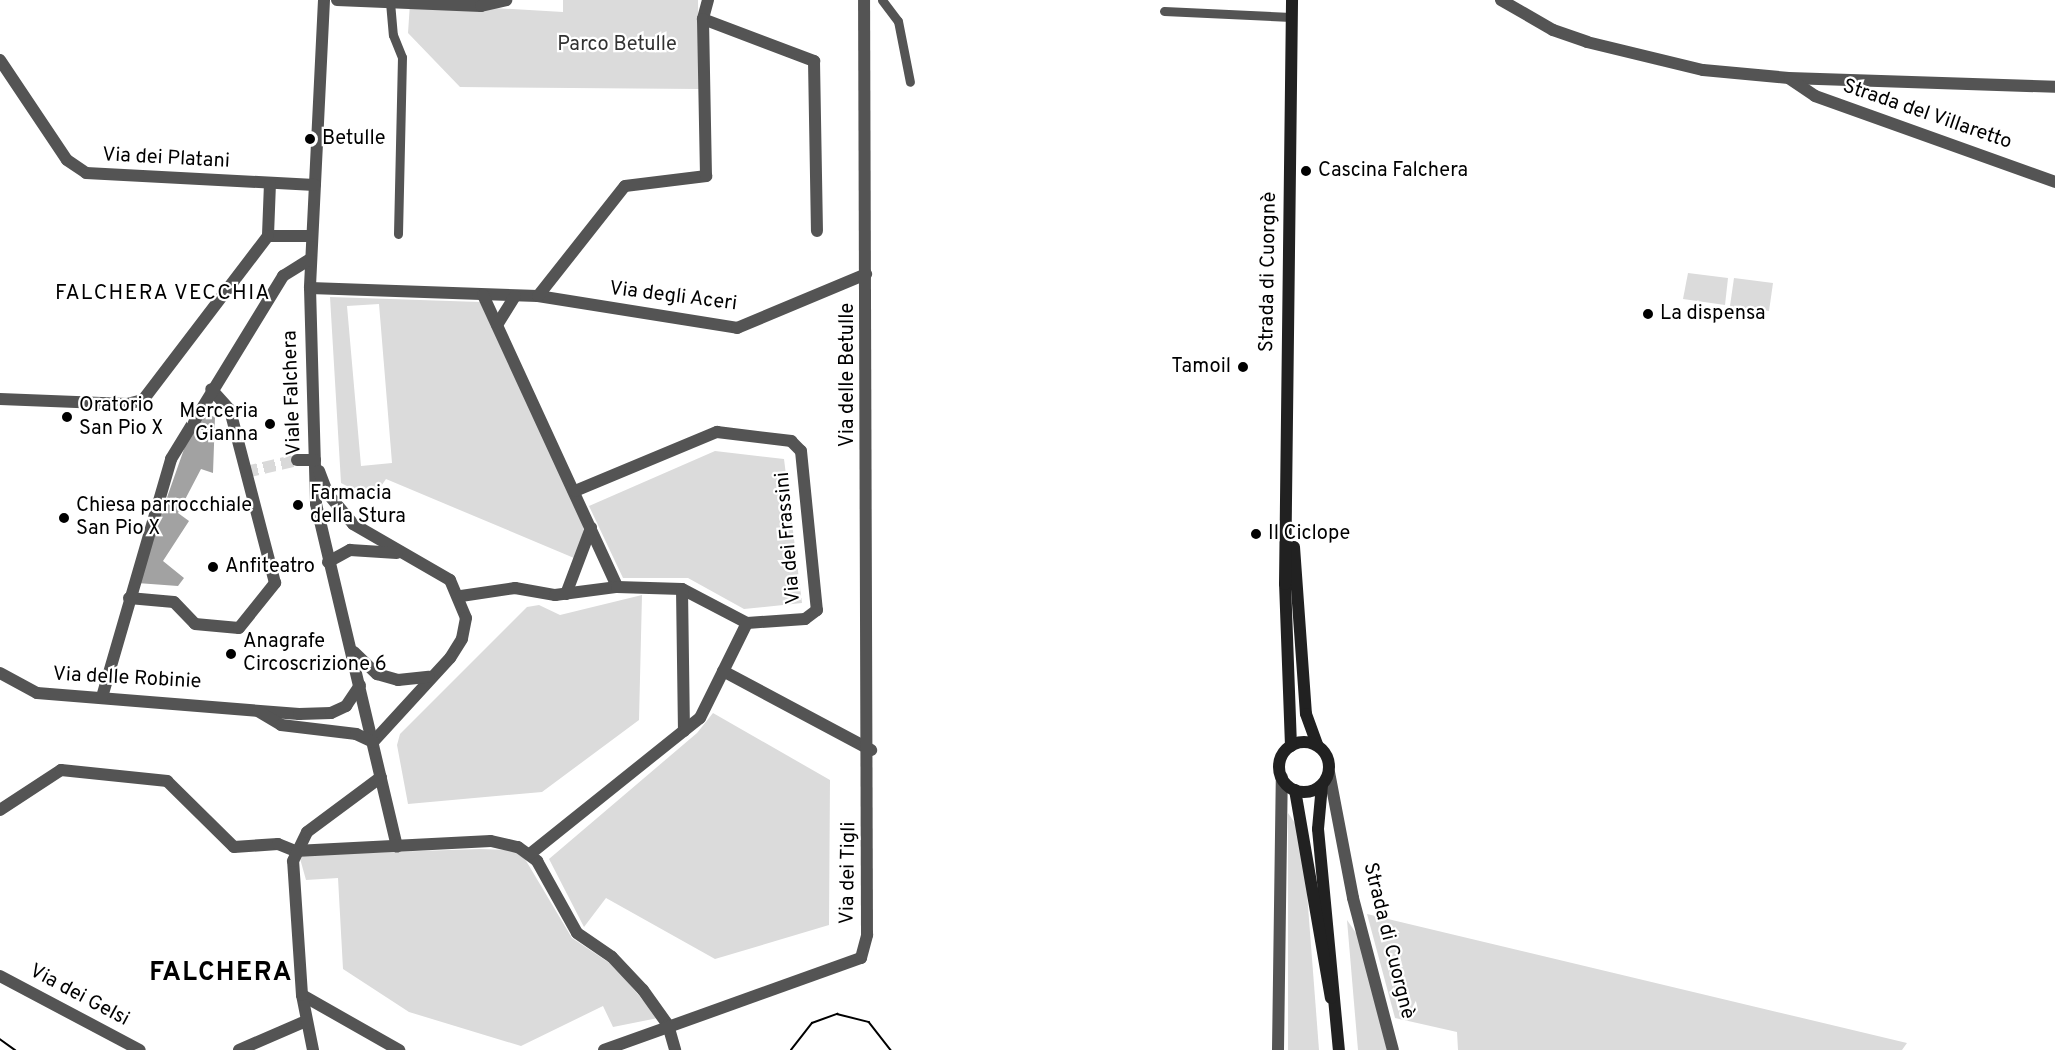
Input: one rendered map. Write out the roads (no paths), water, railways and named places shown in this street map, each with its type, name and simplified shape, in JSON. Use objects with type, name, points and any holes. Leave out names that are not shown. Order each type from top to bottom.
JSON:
[{"type":"main road","name":"Strada di Cuorgnè","points":[[1291,746],[1285,584],[1290,528],[1292,0]]},
{"type":"main road","name":"Strada di Cuorgnè","points":[[1290,528],[1306,714],[1317,745]]},
{"type":"main road","points":[[1333,1004],[1324,978],[1295,790],[1282,777],[1281,759],[1291,746],[1317,745],[1328,757],[1329,772],[1322,785],[1318,829],[1332,945],[1333,1004],[1339,1050]]},
{"type":"main road","points":[[1295,790],[1322,785]]},
{"type":"street","name":"Viale Falchera","points":[[324,0],[310,259],[315,460],[328,562],[360,685],[397,847]]},
{"type":"street","points":[[337,0],[481,6],[506,0]]},
{"type":"street","points":[[538,296],[625,186],[706,176],[703,19],[708,0]]},
{"type":"street","name":"Via delle Betulle","points":[[864,0],[871,750]]},
{"type":"street","name":"Strada del Villaretto","points":[[1501,0],[1553,30],[1587,42],[1703,70],[1789,78],[2055,87]]},
{"type":"street","points":[[703,19],[814,61],[816,231]]},
{"type":"street","name":"Via dei Platani","points":[[0,60],[67,160],[86,173],[315,185]]},
{"type":"street","name":"Strada del Villaretto","points":[[1789,78],[1815,96],[1968,147],[2055,182]]},
{"type":"street","points":[[0,399],[127,404],[142,400],[268,236],[270,183]]},
{"type":"street","points":[[268,236],[312,236]]},
{"type":"street","points":[[102,697],[171,459],[211,389],[283,276],[310,259]]},
{"type":"street","name":"Via degli Aceri","points":[[310,288],[538,296],[737,328],[866,274]]},
{"type":"street","points":[[483,295],[617,586]]},
{"type":"street","points":[[497,325],[515,296]]},
{"type":"street","points":[[129,598],[174,602],[195,624],[239,628],[275,583],[230,410],[211,389]]},
{"type":"street","name":"Via dei Frassini","points":[[461,596],[515,588],[566,594],[617,586],[682,589],[747,622],[805,619],[817,610],[801,451],[791,441],[717,432],[575,491]]},
{"type":"street","points":[[297,460],[315,460],[338,508],[357,526],[450,580],[461,596],[466,618],[462,639],[373,742]]},
{"type":"street","points":[[566,594],[591,528]]},
{"type":"street","points":[[328,562],[350,550],[404,553]]},
{"type":"street","points":[[682,589],[684,731]]},
{"type":"street","points":[[530,854],[699,718],[747,622]]},
{"type":"street","points":[[351,649],[377,674],[398,680],[429,677]]},
{"type":"street","points":[[723,671],[871,750]]},
{"type":"street","name":"Via delle Robinie","points":[[0,673],[37,693],[180,702],[257,710],[332,713],[346,706],[360,685]]},
{"type":"street","name":"Via delle Robinie","points":[[257,710],[281,725],[356,734],[373,742]]},
{"type":"street","name":"Via dei Tigli","points":[[668,1025],[861,958],[867,935],[871,750]]},
{"type":"street","points":[[0,810],[61,770],[167,782],[234,846],[278,844],[295,851],[491,842],[530,854],[577,933],[627,972],[668,1025],[675,1050]]},
{"type":"street","name":"Strada di Cuorgnè","points":[[1329,772],[1353,898],[1393,1050]]},
{"type":"street","points":[[313,1050],[302,995],[295,851],[307,832],[381,777]]},
{"type":"street","points":[[1277,1048],[1282,777]]},
{"type":"street","name":"Via dei Gelsi","points":[[0,976],[140,1050]]},
{"type":"street","points":[[302,995],[399,1050]]},
{"type":"street","points":[[239,1050],[306,1021]]},
{"type":"street","points":[[604,1050],[668,1025]]},
{"type":"lane","points":[[882,0],[898,21],[910,82]]},
{"type":"lane","points":[[390,2],[393,35],[402,57],[398,234]]},
{"type":"lane","points":[[1164,11],[1292,17]]},
{"type":"tunnel","points":[[246,472],[297,460]]},
{"type":"tram line","points":[[791,1050],[812,1023],[837,1014],[869,1022],[891,1050]]},
{"type":"tram line","points":[[0,1039],[15,1050]]},
{"type":"place","name":"Betulle","points":[[310,139]]},
{"type":"place","name":"Cascina Falchera","points":[[1306,171]]},
{"type":"place","name":"La dispensa","points":[[1648,314]]},
{"type":"place","name":"Tamoil","points":[[1243,367]]},
{"type":"place","name":"Oratorio San Pio X","points":[[67,417]]},
{"type":"place","name":"Merceria Gianna","points":[[270,424]]},
{"type":"place","name":"Farmacia della Stura","points":[[298,505]]},
{"type":"place","name":"Chiesa parrocchiale San Pio X","points":[[64,518]]},
{"type":"place","name":"Il Ciclope","points":[[1256,534]]},
{"type":"place","name":"Anfiteatro","points":[[213,567]]},
{"type":"place","name":"Anagrafe Circoscrizione 6","points":[[231,654]]},
{"type":"district","name":"FALCHERA VECCHIA","points":[[163,294]]},
{"type":"district","name":"FALCHERA","points":[[221,974]]},
{"type":"park label","name":"Parco Betulle","points":[[617,45]]}]
